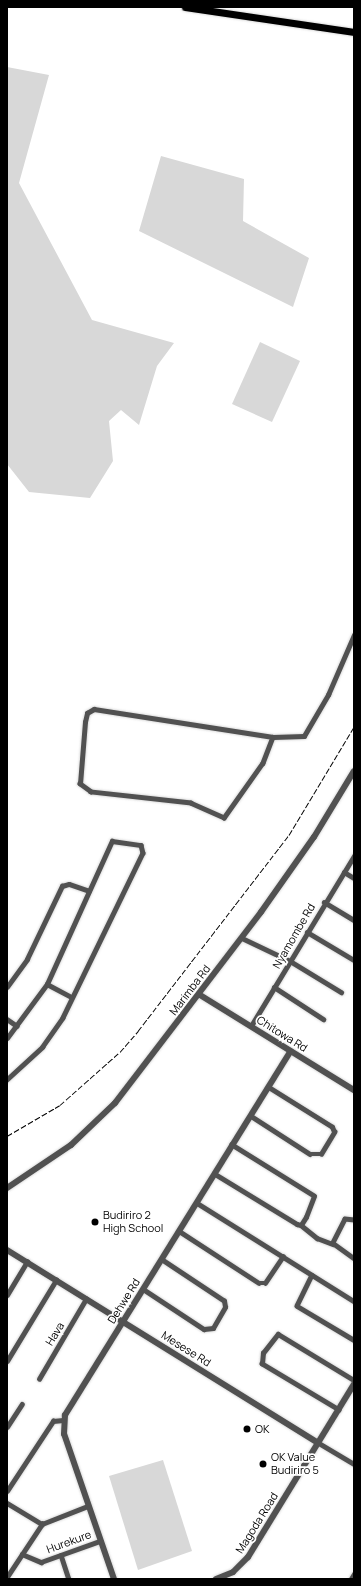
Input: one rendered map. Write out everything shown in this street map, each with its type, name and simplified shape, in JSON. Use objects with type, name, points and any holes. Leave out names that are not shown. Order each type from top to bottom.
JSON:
[{"type":"main road","points":[[185,7],[354,32]]},
{"type":"street","points":[[273,737],[263,763],[224,818],[191,803],[91,792],[80,784],[85,722],[87,713],[94,708],[273,737],[299,738],[309,730],[354,635]]},
{"type":"street","name":"Marimba Rd","points":[[7,1188],[52,1160],[92,1129],[200,995],[242,938],[314,837],[354,771]]},
{"type":"street","points":[[7,1038],[47,984],[113,840],[141,845],[143,853],[83,979],[71,997],[64,1018],[47,1044],[7,1080]]},
{"type":"street","name":"Nyamombe Rd","points":[[251,1026],[324,902],[354,856]]},
{"type":"street","points":[[344,872],[354,878]]},
{"type":"street","points":[[7,987],[27,959],[62,886],[69,884],[89,891]]},
{"type":"street","points":[[324,902],[354,920]]},
{"type":"street","points":[[307,932],[354,960]]},
{"type":"street","points":[[242,938],[290,961],[341,992]]},
{"type":"street","points":[[47,984],[71,997]]},
{"type":"street","points":[[274,988],[323,1019]]},
{"type":"street","name":"Chitowa Rd","points":[[200,995],[354,1090]]},
{"type":"street","points":[[7,1019],[17,1026]]},
{"type":"street","name":"Dehwe Rd","points":[[63,1420],[291,1051]]},
{"type":"street","points":[[251,1116],[314,1156],[324,1148],[334,1132],[332,1127],[268,1088]]},
{"type":"street","points":[[232,1145],[314,1196],[301,1225]]},
{"type":"street","points":[[215,1174],[301,1225],[317,1238],[333,1244],[354,1258]]},
{"type":"street","points":[[197,1203],[354,1300]]},
{"type":"street","points":[[333,1244],[346,1219],[354,1220]]},
{"type":"street","points":[[179,1232],[259,1283],[265,1283],[283,1256]]},
{"type":"street","name":"Mesese Rd","points":[[7,1250],[354,1464]]},
{"type":"street","points":[[144,1289],[204,1329],[213,1328],[225,1307],[224,1301],[162,1260]]},
{"type":"street","points":[[7,1295],[27,1262]]},
{"type":"street","points":[[312,1275],[297,1306],[354,1340]]},
{"type":"street","points":[[7,1361],[56,1280]]},
{"type":"street","name":"Hava","points":[[39,1379],[86,1299]]},
{"type":"street","points":[[338,1410],[262,1364],[263,1353],[278,1334],[354,1380]]},
{"type":"street","name":"Magoda Road","points":[[216,1579],[233,1572],[248,1558],[354,1384]]},
{"type":"street","points":[[7,1427],[22,1404]]},
{"type":"street","points":[[7,1491],[53,1421],[63,1420],[64,1434],[114,1579]]},
{"type":"street","points":[[7,1503],[42,1524]]},
{"type":"street","points":[[7,1577],[42,1524],[88,1506]]},
{"type":"street","name":"Hurekure","points":[[22,1554],[38,1562],[100,1541]]},
{"type":"street","points":[[61,1555],[69,1579]]},
{"type":"street","points":[[351,1579],[354,1574]]},
{"type":"shaded area","points":[[7,67],[49,75],[19,183],[92,320],[174,343],[157,366],[139,425],[121,410],[109,421],[113,461],[90,498],[29,492],[7,464]]},
{"type":"shaded area","points":[[161,156],[244,179],[243,221],[309,258],[293,307],[139,231]]},
{"type":"shaded area","points":[[260,342],[300,361],[272,422],[232,404]]},
{"type":"shaded area","points":[[163,1460],[192,1551],[138,1570],[109,1476]]},
{"type":"railway","points":[[7,1136],[60,1105],[120,1052],[138,1031],[289,835],[354,727]]},
{"type":"place","name":"Budiriro 2 High School","points":[[95,1222]]},
{"type":"place","name":"OK","points":[[247,1429]]},
{"type":"place","name":"OK Value Budiriro 5","points":[[263,1464]]}]
